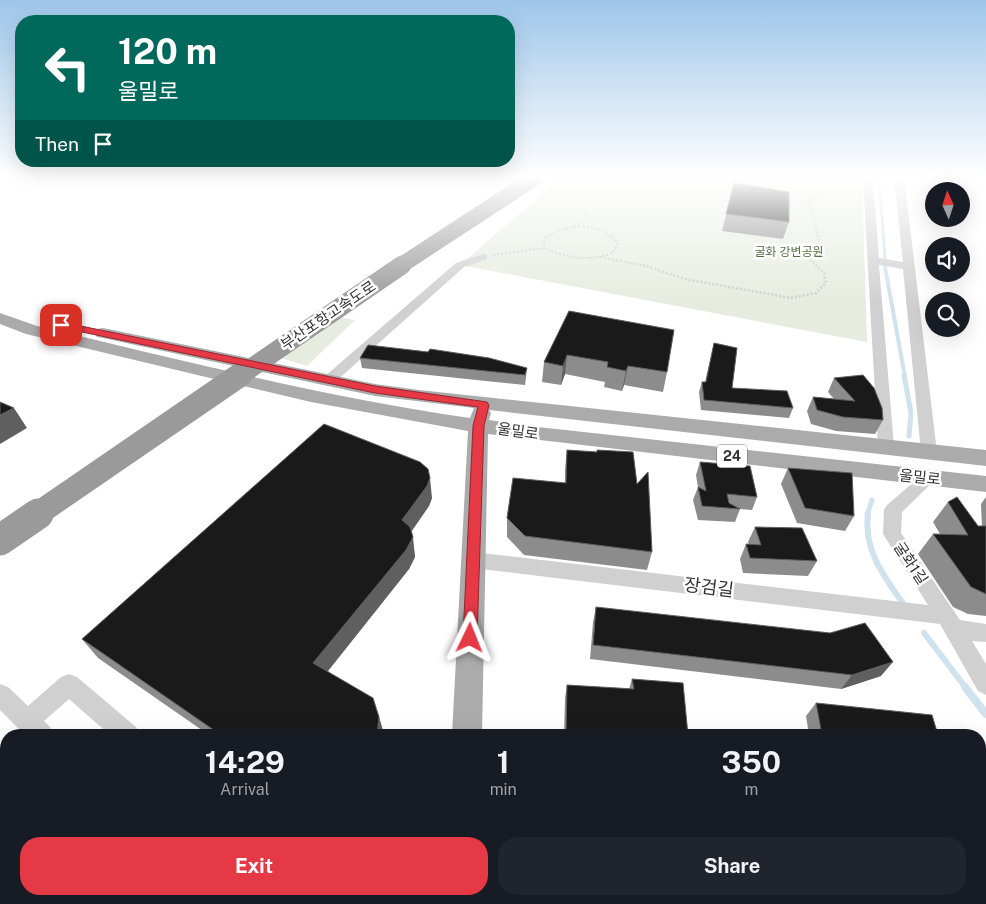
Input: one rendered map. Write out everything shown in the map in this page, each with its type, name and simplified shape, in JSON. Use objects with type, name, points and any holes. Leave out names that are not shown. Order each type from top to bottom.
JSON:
[{"type":"highway","name":"부산포항고속도로","points":[[0,524],[459,219]]},
{"type":"highway","name":"부산포항고속도로","points":[[0,540],[385,276],[472,219]]},
{"type":"main road","points":[[0,304],[37,326]]},
{"type":"main road","name":"울밀로","points":[[0,313],[37,326],[144,340],[481,415],[929,478],[986,484]]},
{"type":"main road","name":"울밀로","points":[[0,318],[338,402],[886,447],[986,458]]},
{"type":"main road","points":[[0,326],[37,326]]},
{"type":"main road","points":[[467,729],[472,560],[481,415]]},
{"type":"street","points":[[871,219],[886,447]]},
{"type":"street","points":[[904,219],[928,452]]},
{"type":"street","points":[[329,380],[460,265],[483,257]]},
{"type":"street","points":[[875,261],[909,266]]},
{"type":"street","name":"굴화1길","points":[[929,478],[893,510],[892,534],[950,622],[986,684]]},
{"type":"street","name":"장검길","points":[[472,560],[950,622]]},
{"type":"street","points":[[950,622],[986,633]]},
{"type":"street","points":[[0,695],[35,728],[68,685],[121,729]]},
{"type":"path","points":[[544,248],[544,239],[549,234],[571,227],[582,222],[583,219]]},
{"type":"path","points":[[483,257],[544,248],[576,258],[600,257],[640,264],[685,279],[791,298],[805,298],[824,289],[826,284],[824,273],[807,256],[817,251],[820,246],[814,219]]},
{"type":"path","points":[[582,222],[590,228]]},
{"type":"path","points":[[571,227],[590,228],[609,233],[618,242],[613,253],[600,257]]},
{"type":"green space","name":"굴화 강변공원","points":[[513,219],[863,219],[867,342],[460,265]]},
{"type":"green space","points":[[335,317],[355,320],[307,366],[274,356]]},
{"type":"building","points":[[767,219],[789,219],[789,222]]},
{"type":"building","points":[[569,311],[674,330],[667,372],[628,366],[626,371],[607,367],[608,362],[567,355],[563,366],[544,362]]},
{"type":"building","points":[[714,343],[737,348],[732,388],[787,391],[793,408],[704,400],[702,382],[706,382]]},
{"type":"building","points":[[368,345],[428,352],[430,349],[489,358],[527,368],[525,375],[360,358]]},
{"type":"building","points":[[863,375],[874,388],[882,408],[883,420],[843,417],[817,410],[813,397],[855,401],[834,378]]},
{"type":"building","points":[[0,402],[14,408],[0,415]]},
{"type":"building","points":[[324,424],[420,462],[428,469],[430,478],[427,486],[402,520],[410,527],[413,537],[406,550],[313,663],[373,698],[379,717],[378,729],[212,729],[82,639]]},
{"type":"building","points":[[567,450],[633,452],[637,484],[648,472],[652,552],[525,536],[507,518],[513,478],[566,483]]},
{"type":"building","points":[[700,462],[750,466],[757,497],[727,494],[729,503],[740,509],[702,506],[698,487],[706,491]]},
{"type":"building","points":[[788,468],[852,473],[854,516],[805,508]]},
{"type":"building","points":[[957,497],[978,526],[986,526],[986,594],[971,587],[933,534],[968,535],[948,502]]},
{"type":"building","points":[[755,527],[802,528],[817,561],[750,558],[746,544],[761,545]]},
{"type":"building","points":[[596,607],[830,633],[865,623],[893,662],[852,675],[593,645]]},
{"type":"building","points":[[632,679],[683,683],[687,729],[566,729],[567,685],[634,689]]},
{"type":"building","points":[[816,703],[932,715],[936,729],[821,729]]},
{"type":"waterway","points":[[882,219],[885,259]]},
{"type":"waterway","points":[[885,267],[905,377]]},
{"type":"waterway","points":[[904,375],[911,413],[909,436]]},
{"type":"waterway","points":[[867,515],[872,500]]},
{"type":"waterway","points":[[868,514],[867,527],[872,552],[883,574],[905,606]]},
{"type":"waterway","points":[[924,633],[966,688]]},
{"type":"waterway","points":[[965,687],[986,714]]},
{"type":"route","points":[[61,325],[223,357],[375,390],[484,405],[478,426],[470,638]]}]
